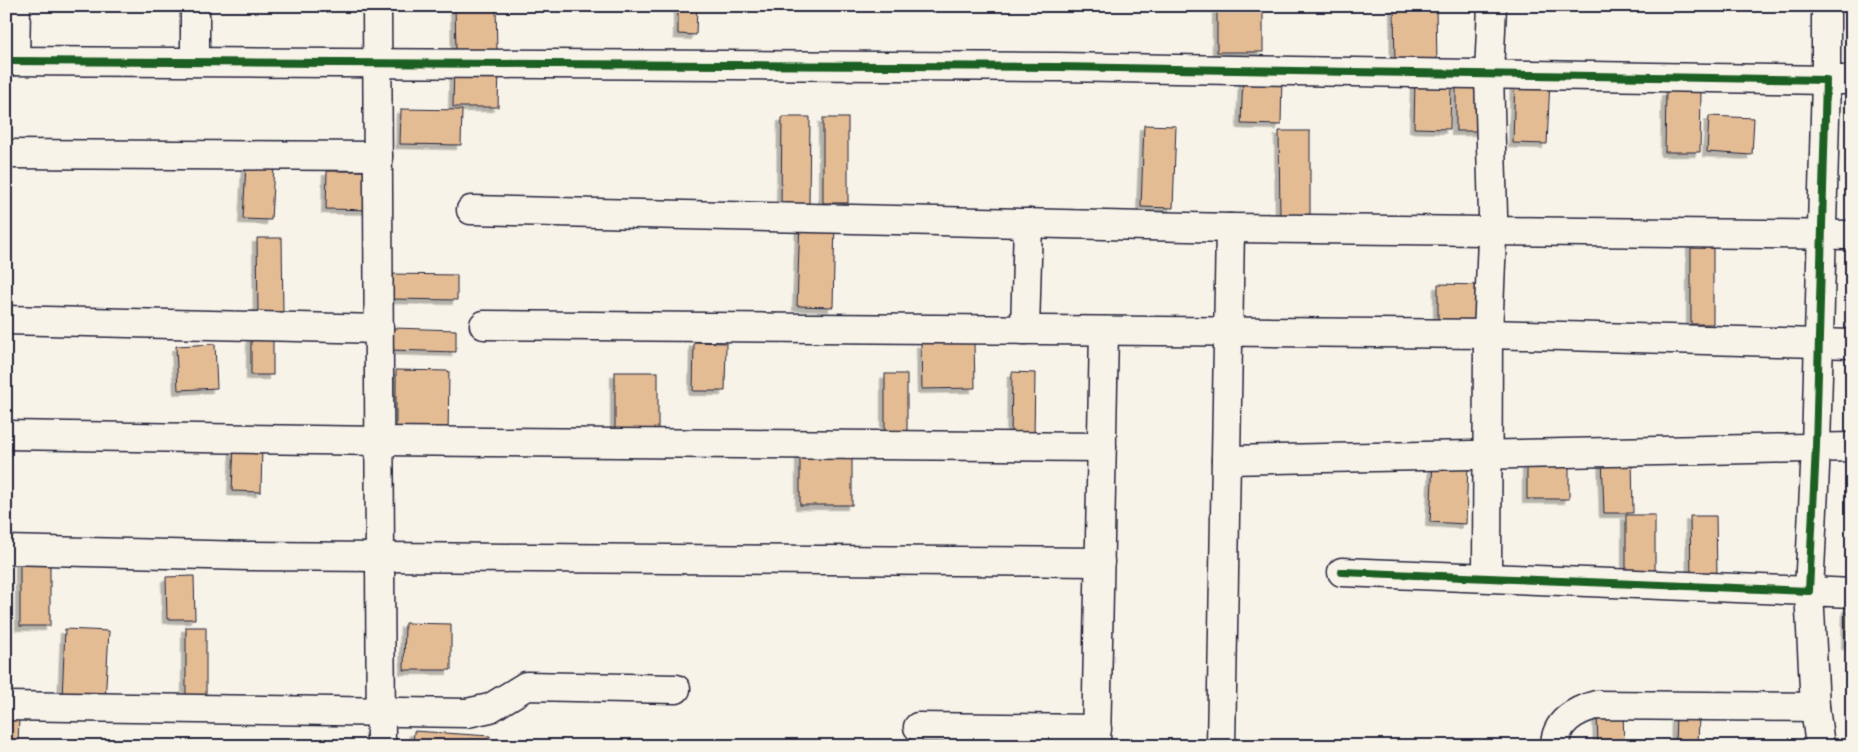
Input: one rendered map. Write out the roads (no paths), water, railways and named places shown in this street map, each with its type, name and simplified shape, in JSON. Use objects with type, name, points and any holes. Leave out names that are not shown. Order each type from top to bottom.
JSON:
[{"type":"street","points":[[16,6],[10,61],[1058,67],[1839,80]]},
{"type":"street","points":[[195,6],[196,61]]},
{"type":"street","points":[[377,6],[381,746]]},
{"type":"street","points":[[1487,576],[1488,334],[1492,230],[1489,75],[1492,6]]},
{"type":"street","points":[[1820,746],[1815,707],[1809,591],[1816,447],[1821,235],[1839,80],[1826,6]]},
{"type":"street","points":[[6,154],[378,156]]},
{"type":"street","points":[[471,210],[1230,228],[1852,235]]},
{"type":"street","points":[[1025,330],[1028,223]]},
{"type":"street","points":[[1221,746],[1230,228]]},
{"type":"street","points":[[6,320],[379,329]]},
{"type":"street","points":[[484,325],[1488,334],[1852,344]]},
{"type":"street","points":[[918,726],[1096,738],[1104,331]]},
{"type":"street","points":[[6,435],[380,441],[1102,447]]},
{"type":"street","points":[[1226,460],[1852,447]]},
{"type":"street","points":[[6,550],[380,557],[1100,562]]},
{"type":"street","points":[[1342,572],[1487,576],[1852,593]]},
{"type":"street","points":[[6,706],[381,713],[480,712],[490,708],[517,690],[535,685],[676,688]]},
{"type":"street","points":[[1555,746],[1558,731],[1571,715],[1596,705],[1815,707]]}]
